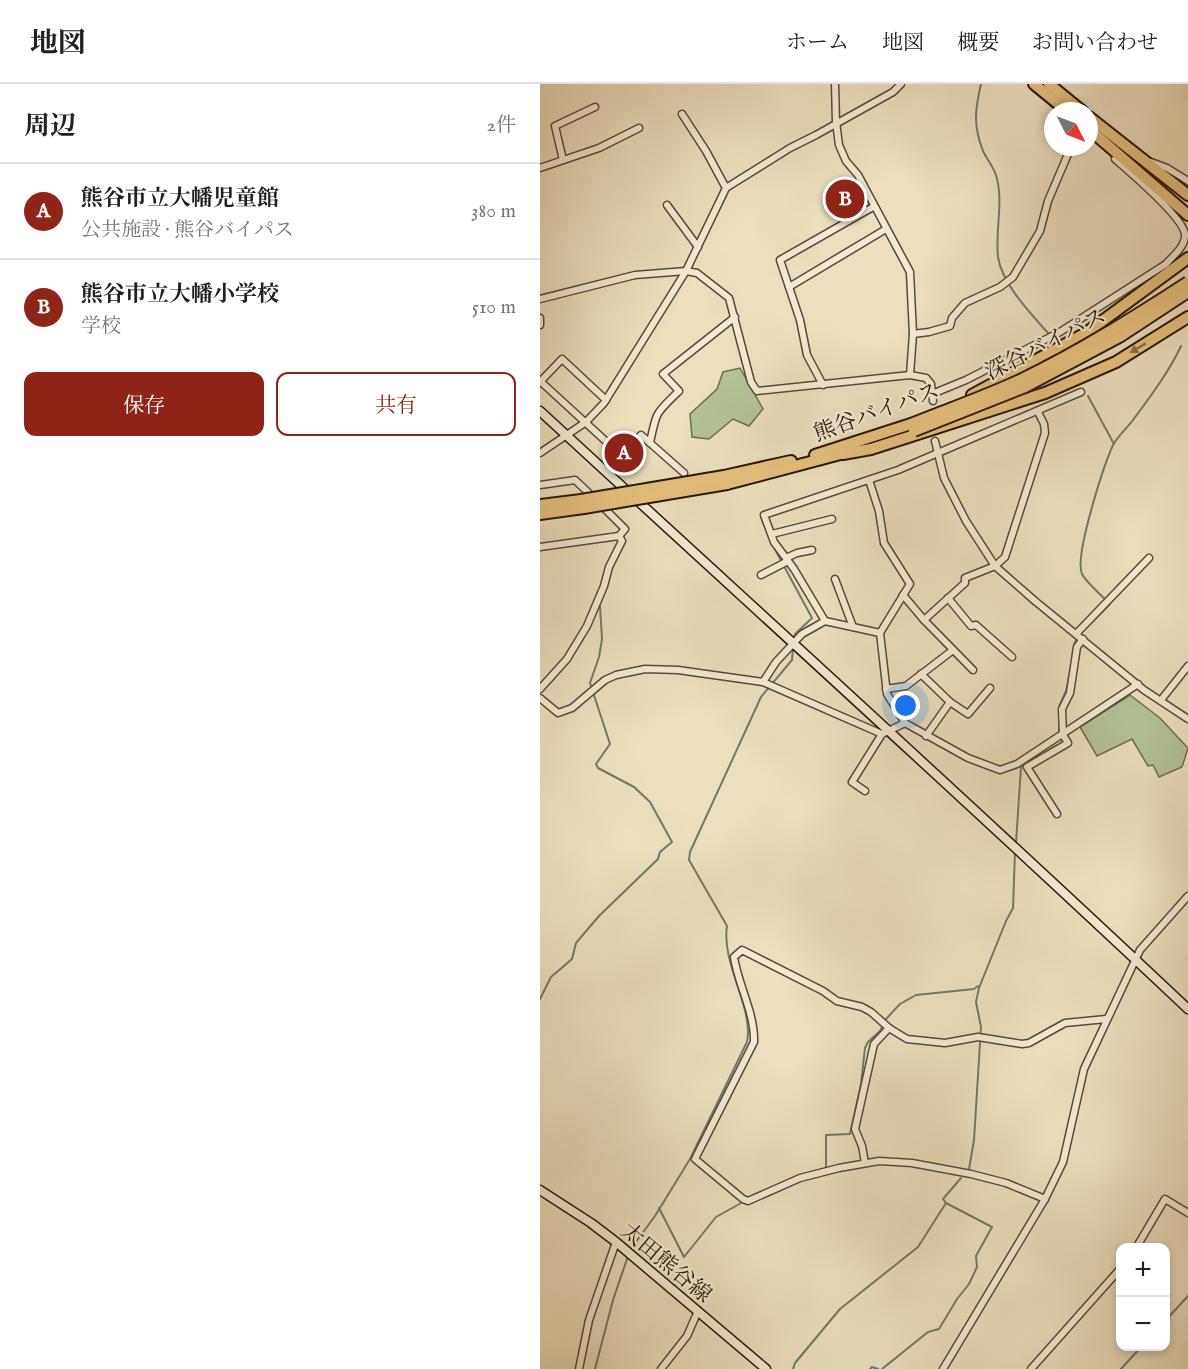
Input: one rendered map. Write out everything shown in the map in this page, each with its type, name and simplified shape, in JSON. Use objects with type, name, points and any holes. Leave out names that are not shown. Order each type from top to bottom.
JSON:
[{"type":"highway","points":[[1034,84],[1056,102]]},
{"type":"highway","points":[[1049,84],[1071,102]]},
{"type":"highway","points":[[1098,129],[1188,195]]},
{"type":"highway","points":[[1098,132],[1119,155],[1186,213],[1188,222]]},
{"type":"highway","points":[[1184,261],[1188,249]]},
{"type":"highway","name":"熊谷バイパス","points":[[540,514],[582,504],[725,480],[843,454],[913,427],[1086,333],[1184,261]]},
{"type":"highway","name":"深谷バイパス","points":[[913,427],[1020,380],[1065,357],[1116,329],[1188,282]]},
{"type":"highway","name":"深谷バイパス","points":[[913,427],[984,404],[1034,382],[1121,336],[1188,292]]},
{"type":"highway","points":[[843,454],[871,449],[1045,393],[1116,362],[1188,318]]},
{"type":"highway","name":"熊谷バイパス","points":[[725,480],[913,427]]},
{"type":"highway","name":"熊谷バイパス","points":[[540,505],[582,504]]},
{"type":"street","points":[[836,84],[836,122],[839,145],[910,272],[912,334],[910,375]]},
{"type":"street","points":[[540,453],[586,422],[606,400],[686,271],[726,188],[780,154],[893,92],[901,84]]},
{"type":"street","points":[[563,160],[555,126],[595,107]]},
{"type":"street","points":[[682,114],[726,188]]},
{"type":"street","points":[[540,168],[599,148],[639,128]]},
{"type":"street","points":[[540,299],[635,275],[686,271],[697,273],[729,298],[751,382],[757,391],[910,375],[926,378],[931,384],[933,397],[1060,332],[1166,264],[1178,251],[1184,241],[1185,232],[1153,193],[1115,159],[1119,155]]},
{"type":"street","points":[[912,334],[950,326],[952,318],[965,303],[1011,278],[1040,231],[1048,201],[1067,156]]},
{"type":"street","points":[[1142,159],[1167,168],[1188,181]]},
{"type":"street","points":[[667,205],[698,247]]},
{"type":"street","points":[[823,385],[807,355],[800,320],[780,260],[873,207]]},
{"type":"street","points":[[789,287],[886,229]]},
{"type":"street","points":[[650,443],[658,410],[679,391],[663,374],[735,317]]},
{"type":"street","points":[[540,318],[540,326]]},
{"type":"street","points":[[606,400],[562,359],[540,382],[622,456],[641,435],[684,473]]},
{"type":"street","points":[[880,633],[825,621],[774,542],[764,514],[869,480],[1038,412],[1081,392]]},
{"type":"street","points":[[540,411],[794,642],[885,732],[1188,1009]]},
{"type":"street","points":[[924,620],[965,583],[965,578],[995,566],[1006,555],[1045,433],[1044,424],[1038,412]]},
{"type":"street","points":[[935,441],[936,454],[944,478],[966,521],[995,566],[1138,684],[1188,719]]},
{"type":"street","points":[[540,485],[575,480],[625,529],[619,536],[540,547]]},
{"type":"street","points":[[869,480],[879,511],[884,543],[910,584],[880,633],[887,694],[905,723],[968,758],[1000,770],[1017,764],[1138,684]]},
{"type":"street","points":[[772,534],[832,519]]},
{"type":"street","points":[[540,689],[567,659],[587,626],[604,586],[609,567],[622,541],[619,536]]},
{"type":"street","points":[[761,575],[797,553],[812,550]]},
{"type":"street","points":[[1076,634],[1149,558]]},
{"type":"street","points":[[835,579],[853,627]]},
{"type":"street","points":[[903,596],[974,670]]},
{"type":"street","points":[[948,598],[971,626],[976,625],[1011,657]]},
{"type":"street","points":[[765,683],[794,642],[825,621]]},
{"type":"street","points":[[1058,814],[1027,767],[1068,743],[1063,735],[1062,709],[1070,693],[1077,647],[1083,639]]},
{"type":"street","points":[[886,689],[906,686],[953,650]]},
{"type":"street","points":[[1161,700],[1188,666]]},
{"type":"street","points":[[540,698],[558,713],[572,708],[605,680],[616,675],[645,669],[678,670],[765,683],[885,732],[905,723]]},
{"type":"street","points":[[921,674],[950,702],[968,714],[990,688]]},
{"type":"street","points":[[926,736],[950,702]]},
{"type":"street","points":[[864,791],[852,782],[885,732]]},
{"type":"street","points":[[942,1369],[1045,1199],[1063,1162],[1084,1069],[1140,950],[1188,896]]},
{"type":"street","points":[[1045,1199],[1006,1183],[971,1174],[912,1163],[879,1161],[801,1178],[746,1200],[695,1159],[754,1042],[755,1029],[736,971],[734,957],[742,950],[837,1001],[871,1012],[907,1040],[945,1043],[980,1037],[1022,1044],[1029,1043],[1065,1023],[1106,1019]]},
{"type":"street","points":[[865,1163],[862,1146],[855,1129],[874,1044],[888,1027]]},
{"type":"street","name":"太田熊谷線","points":[[540,1190],[616,1242],[766,1369]]},
{"type":"street","points":[[1139,1243],[1165,1199],[1188,1213]]},
{"type":"street","points":[[579,1369],[589,1320],[616,1242]]},
{"type":"street","points":[[1031,1369],[1116,1273]]},
{"type":"street","points":[[661,1369],[687,1336],[698,1311]]},
{"type":"green space","points":[[740,368],[763,409],[749,426],[733,419],[709,439],[692,437],[690,414],[717,389],[723,372]]},
{"type":"green space","points":[[1130,695],[1160,718],[1188,748],[1182,767],[1159,777],[1153,765],[1148,766],[1132,739],[1097,756],[1080,727]]},
{"type":"waterway","points":[[981,84],[976,110],[976,125],[983,151],[995,172],[998,185],[998,257],[1011,288],[1048,333]]},
{"type":"waterway","points":[[1092,622],[1110,604],[1084,577],[1081,564],[1086,531],[1103,471],[1117,438],[1159,384],[1181,346]]},
{"type":"waterway","points":[[1088,396],[1114,444]]},
{"type":"waterway","points":[[761,517],[769,537]]},
{"type":"waterway","points":[[771,542],[812,618],[795,634],[794,639]]},
{"type":"waterway","points":[[540,999],[551,977],[572,959],[576,943],[599,916],[658,859],[660,852],[672,842],[650,802],[634,787],[598,768],[596,764],[610,744],[590,683],[599,657],[602,639],[600,606]]},
{"type":"waterway","points":[[1074,649],[1075,642],[1083,630]]},
{"type":"waterway","points":[[630,1250],[655,1216],[690,1159],[747,1042],[746,1015],[729,955],[726,940],[727,926],[689,860],[690,852],[761,697],[792,660],[793,647]]},
{"type":"waterway","points":[[1059,733],[1059,707],[1066,691],[1072,663]]},
{"type":"waterway","points":[[1016,843],[1021,767],[1058,739]]},
{"type":"waterway","points":[[969,1169],[974,1140],[981,1027],[976,1002],[979,988],[1013,908],[1015,852]]},
{"type":"waterway","points":[[823,1169],[826,1168],[826,1135],[850,1134],[861,1084],[865,1048],[880,1031],[886,1019],[900,1004],[916,995],[974,989],[978,986]]},
{"type":"waterway","points":[[882,1369],[928,1332],[939,1329],[969,1284],[977,1267],[976,1256],[992,1227],[946,1203],[943,1199],[961,1178]]},
{"type":"waterway","points":[[659,1208],[684,1257],[716,1217],[743,1202]]},
{"type":"waterway","points":[[793,1369],[795,1363],[840,1309],[918,1247],[946,1203]]},
{"type":"waterway","points":[[595,1369],[613,1300],[628,1256]]},
{"type":"waterway","points":[[1170,1316],[1188,1296]]},
{"type":"waterway","points":[[1121,1369],[1137,1351]]},
{"type":"waterway","points":[[870,1369],[872,1367],[878,1369]]},
{"type":"place","name":"熊谷市立大幡小学校","points":[[845,199]]},
{"type":"place","name":"熊谷市立大幡児童館","points":[[624,453]]}]
